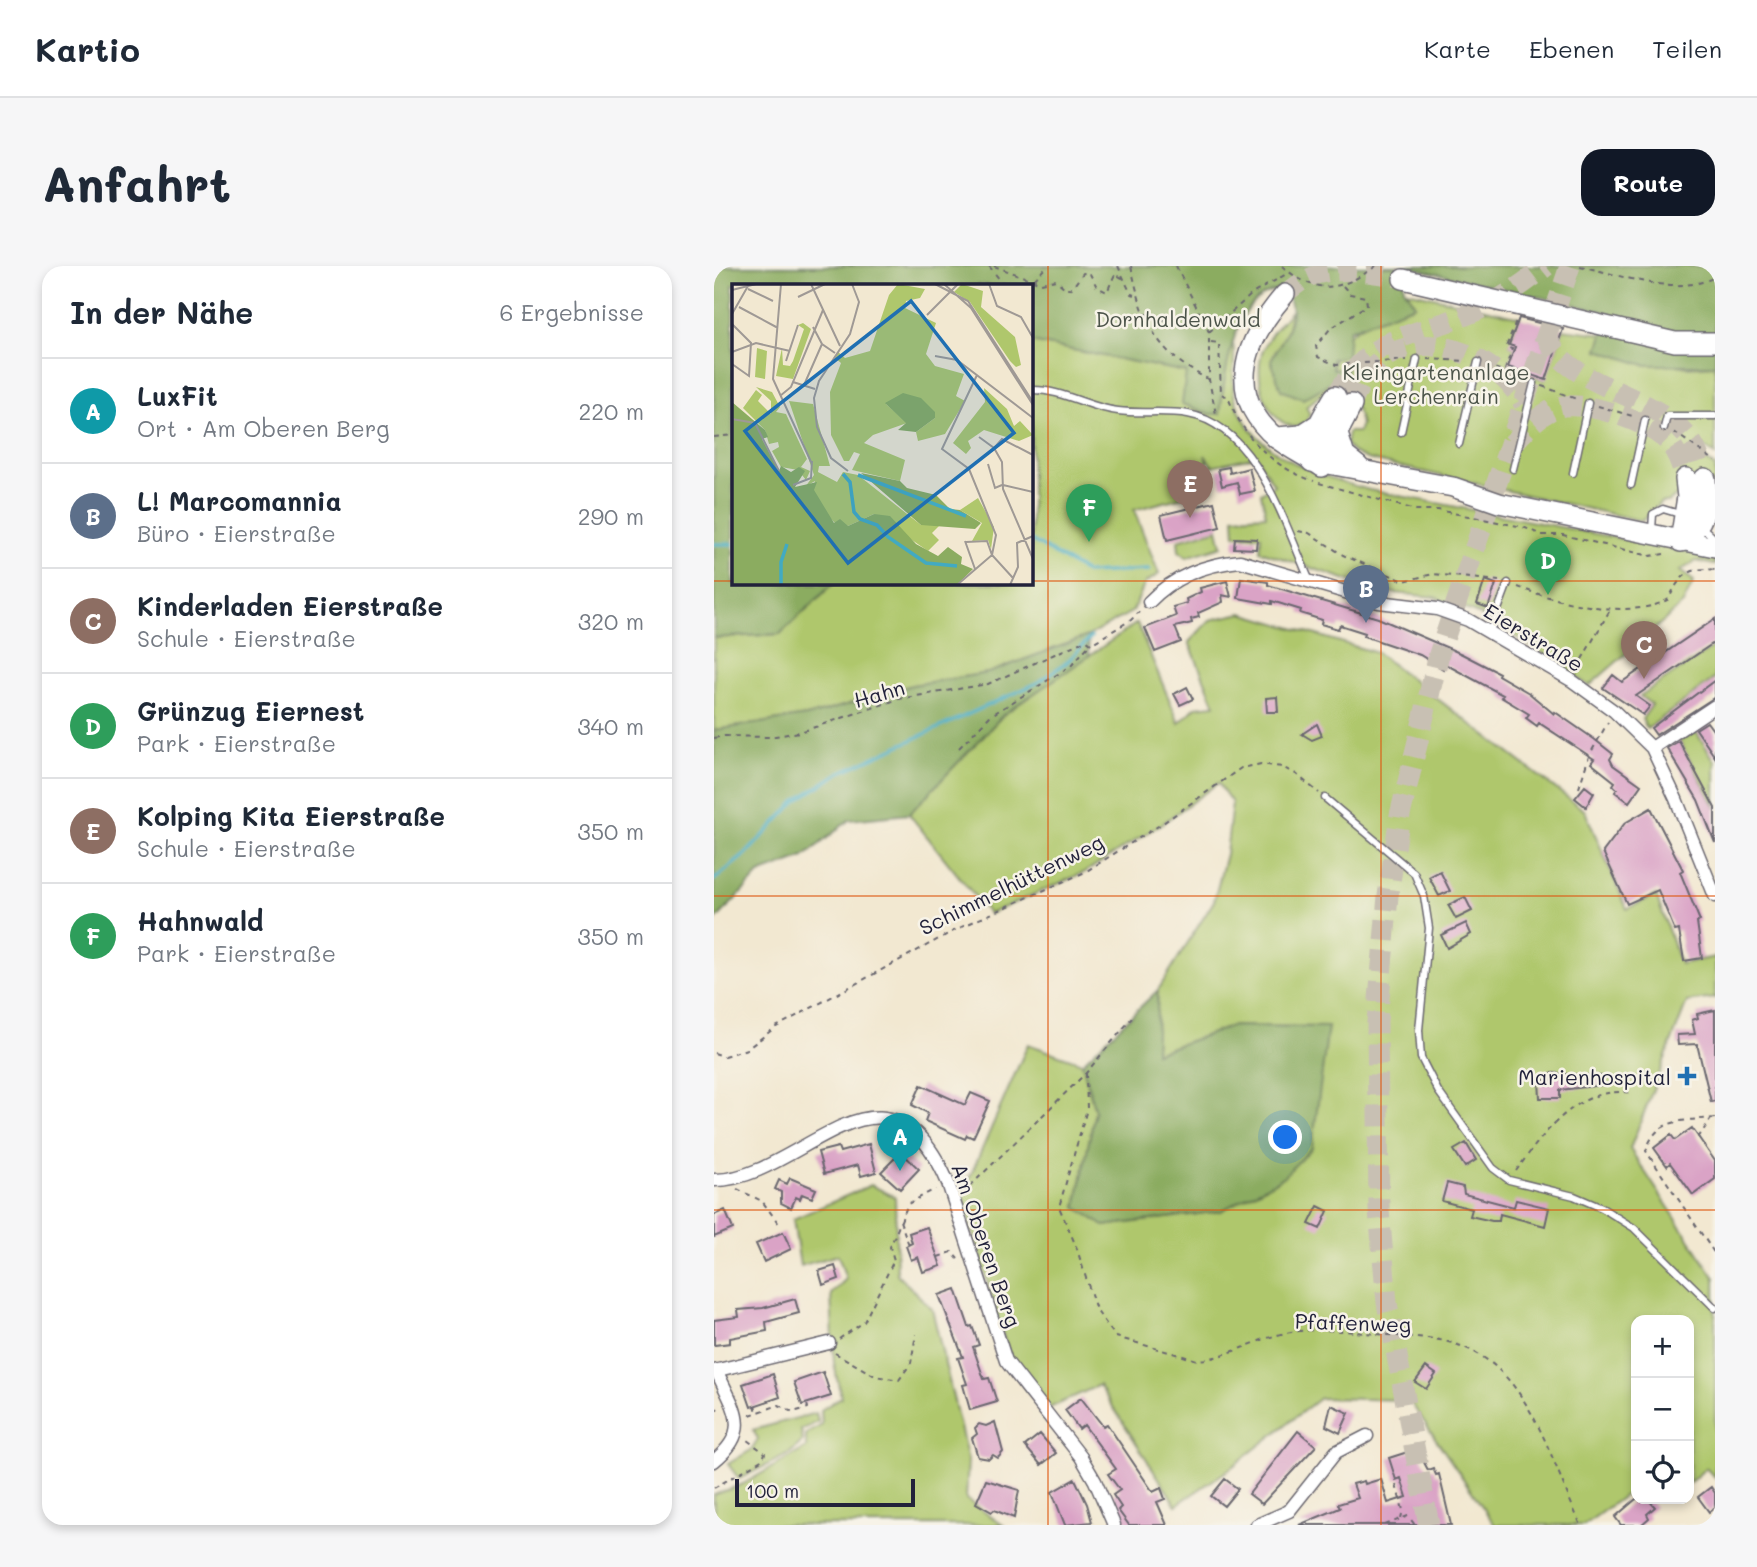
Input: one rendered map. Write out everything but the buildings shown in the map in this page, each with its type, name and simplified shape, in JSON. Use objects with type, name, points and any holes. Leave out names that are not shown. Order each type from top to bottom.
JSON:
[{"type":"main road","points":[[1403,279],[1675,342],[1715,342]]},
{"type":"main road","points":[[1285,294],[1254,334],[1245,368],[1249,399],[1257,415],[1277,438],[1330,473],[1466,502],[1499,503],[1715,547]]},
{"type":"main road","points":[[1312,461],[1324,451],[1328,430],[1343,401]]},
{"type":"main road","points":[[1277,438],[1328,430]]},
{"type":"main road","points":[[1328,430],[1344,456],[1358,467]]},
{"type":"main road","points":[[1312,461],[1358,467],[1469,491],[1499,503]]},
{"type":"main road","points":[[1681,541],[1704,525],[1702,473]]},
{"type":"street","name":"Eierstraße","points":[[1149,602],[1167,583],[1219,563],[1240,561],[1309,579],[1379,602],[1437,609],[1490,631],[1571,680],[1614,711],[1652,748],[1676,799],[1715,896]]},
{"type":"street","points":[[1652,748],[1714,709]]},
{"type":"street","name":"Am Oberen Berg","points":[[714,1180],[734,1178],[751,1172],[853,1120],[884,1119],[906,1127],[923,1138],[938,1160],[948,1183],[1006,1361],[1081,1457],[1095,1481],[1114,1525]]},
{"type":"street","points":[[714,1461],[731,1448],[736,1427],[716,1372],[826,1343]]},
{"type":"street","points":[[1257,1525],[1289,1511],[1336,1452],[1367,1436]]},
{"type":"lane","points":[[1401,432],[1418,359]]},
{"type":"lane","points":[[1459,444],[1478,362]]},
{"type":"lane","points":[[1513,469],[1534,383]]},
{"type":"lane","points":[[1032,390],[1053,391],[1116,411],[1189,414],[1217,423],[1258,466],[1309,579]]},
{"type":"lane","points":[[1573,472],[1588,403]]},
{"type":"lane","points":[[1664,428],[1667,416],[1715,416]]},
{"type":"lane","points":[[1631,485],[1645,420]]},
{"type":"lane","points":[[1653,535],[1653,514],[1663,509],[1704,525]]},
{"type":"lane","points":[[1490,631],[1507,583]]},
{"type":"lane","points":[[1325,798],[1413,873],[1424,896],[1429,928],[1419,1030],[1422,1058],[1438,1091],[1493,1168],[1509,1180],[1574,1195],[1602,1208],[1634,1228],[1715,1308]]},
{"type":"path","points":[[989,266],[1003,284]]},
{"type":"path","points":[[994,266],[1032,280]]},
{"type":"path","points":[[1032,280],[1047,266]]},
{"type":"path","points":[[1118,266],[1131,295],[1138,296]]},
{"type":"path","points":[[1131,266],[1143,315],[1157,342],[1194,372],[1209,380]]},
{"type":"path","points":[[1176,266],[1209,332],[1209,380],[1217,423]]},
{"type":"path","points":[[1282,266],[1316,286],[1343,286],[1376,266]]},
{"type":"path","points":[[1580,266],[1666,284],[1699,284],[1715,277]]},
{"type":"path","points":[[1209,332],[1252,294],[1289,272]]},
{"type":"path","points":[[1019,284],[1032,280],[1056,280],[1066,289],[1072,288],[1083,273],[1090,274],[1097,287],[1107,292],[1115,274],[1124,279]]},
{"type":"path","points":[[1325,362],[1315,352],[1319,341],[1331,329],[1367,305],[1366,297],[1350,294],[1343,286]]},
{"type":"path","points":[[1504,372],[1512,349],[1506,347],[1521,307]]},
{"type":"path","points":[[1143,315],[1150,314],[1162,321],[1178,314],[1190,321],[1192,315],[1202,316]]},
{"type":"path","points":[[714,437],[732,435]]},
{"type":"path","points":[[1702,473],[1711,457]]},
{"type":"path","points":[[959,748],[990,716],[1070,666],[1090,643],[1131,620],[1149,602]]},
{"type":"path","points":[[1571,680],[1611,609]]},
{"type":"path","name":"Hahn","points":[[714,738],[769,737],[800,732],[899,699],[988,684],[1049,659],[1086,640],[1090,643]]},
{"type":"path","points":[[1579,788],[1589,756],[1614,711]]},
{"type":"path","name":"Schimmelhüttenweg","points":[[714,1053],[724,1056],[747,1049],[776,1027],[959,928],[1085,872],[1163,823],[1241,768],[1271,764],[1289,769],[1325,798]]},
{"type":"path","points":[[954,1200],[1086,1073],[1132,1018]]},
{"type":"path","name":"Pfaffenweg","points":[[1086,1073],[1087,1109],[1059,1207],[1076,1246],[1096,1310],[1116,1337],[1197,1360],[1209,1359],[1275,1334],[1300,1331],[1401,1336],[1459,1345],[1494,1366],[1513,1385],[1534,1421],[1581,1525]]},
{"type":"path","points":[[1509,1180],[1555,1121],[1592,1094],[1619,1090],[1634,1093]]},
{"type":"path","points":[[1698,1138],[1713,1119]]},
{"type":"path","points":[[1713,1119],[1659,1126],[1650,1137],[1646,1151],[1715,1254]]},
{"type":"path","points":[[734,1178],[737,1189],[762,1200],[779,1224]]},
{"type":"path","points":[[916,1334],[911,1363],[899,1380],[875,1377],[826,1343],[864,1322],[870,1312],[894,1260],[890,1247],[908,1204],[948,1183]]},
{"type":"path","points":[[900,1220],[902,1232],[909,1245]]},
{"type":"path","points":[[938,1258],[952,1252],[957,1259]]},
{"type":"path","points":[[714,1488],[764,1459],[762,1448],[736,1427],[757,1413],[779,1405],[793,1412],[808,1408],[807,1404]]},
{"type":"path","points":[[714,1411],[722,1405]]},
{"type":"path","points":[[755,1405],[757,1413]]},
{"type":"path","points":[[1396,1485],[1403,1510],[1401,1519]]},
{"type":"path","points":[[1385,1525],[1408,1516],[1415,1525]]},
{"type":"green space","name":"Dornhaldenwald","points":[[714,266],[1715,266],[1715,365],[1645,365],[1598,350],[1610,313],[1413,268],[1403,274],[1404,288],[1415,305],[1349,330],[1347,356],[1332,359],[1333,369],[1347,368],[1345,387],[1329,384],[1303,399],[1281,390],[1271,360],[1286,333],[1292,314],[1288,297],[1280,290],[1264,295],[1251,306],[1241,322],[1228,360],[1220,414],[1210,414],[1182,404],[1186,372],[1032,342],[1032,284],[732,284],[732,584],[833,584],[780,634],[714,638]]},
{"type":"green space","name":"Kleingartenanlage Lerchenrain","points":[[1407,291],[1520,317],[1510,345],[1515,347],[1508,367],[1545,380],[1563,329],[1604,334],[1598,349],[1687,367],[1715,365],[1715,455],[1699,443],[1697,452],[1715,467],[1715,482],[1677,495],[1669,502],[1661,502],[1642,521],[1367,459],[1352,452],[1346,444],[1348,432],[1358,432],[1361,424],[1356,408],[1328,394],[1320,395],[1306,407],[1310,414],[1306,422],[1296,427],[1285,424],[1276,417],[1264,397],[1260,361],[1269,339],[1292,310],[1287,331],[1271,360],[1303,399],[1329,384],[1346,368],[1333,370],[1335,355],[1350,334],[1374,320],[1415,305]]},
{"type":"green space","points":[[1232,341],[1234,394],[1241,415],[1269,447],[1329,478],[1369,490],[1715,557],[1715,565],[1696,561],[1680,571],[1694,581],[1683,604],[1589,686],[1538,650],[1476,613],[1434,597],[1384,592],[1260,551],[1261,536],[1235,535],[1234,517],[1266,515],[1261,493],[1274,485],[1256,456],[1212,466],[1205,455],[1212,489],[1134,510],[1159,574],[1145,583],[1133,611],[1088,636],[988,673],[912,685],[813,715],[714,730],[714,638],[780,634],[833,584],[1032,584],[1032,342],[1186,372],[1225,374]]},
{"type":"green space","points":[[1218,529],[1222,546],[1187,557],[1179,551],[1178,540]]},
{"type":"green space","points":[[1242,613],[1377,653],[1585,811],[1627,909],[1656,895],[1680,964],[1715,957],[1715,998],[1687,1002],[1630,1149],[1715,1278],[1715,1478],[1706,1468],[1694,1479],[1694,1315],[1631,1315],[1631,1491],[1584,1525],[1495,1525],[1409,1400],[1320,1398],[1228,1470],[1176,1505],[1099,1385],[1043,1411],[1014,1373],[962,1195],[1028,1044],[1082,1063],[1095,1111],[1076,1207],[1104,1226],[1221,1211],[1328,1027],[1233,1026],[1155,1053],[1158,990],[1214,901],[1226,854],[1232,803],[1218,783],[1163,823],[1085,872],[989,914],[909,814],[1004,714],[1137,623],[1179,723],[1196,707],[1215,705],[1189,642],[1210,620]]},
{"type":"green space","points":[[1088,636],[1089,656],[1004,714],[909,814],[849,820],[804,857],[759,874],[714,922],[714,730],[813,715],[912,685],[988,673]]},
{"type":"green space","points":[[1715,646],[1715,678],[1647,729],[1642,719],[1652,705],[1640,696]]},
{"type":"green space","points":[[1696,732],[1715,761],[1715,806],[1679,741]]},
{"type":"green space","points":[[1158,990],[1155,1053],[1233,1026],[1328,1027],[1312,1148],[1282,1178],[1221,1211],[1104,1226],[1076,1207],[1095,1111],[1082,1063]]},
{"type":"green space","points":[[871,1185],[895,1197],[897,1274],[932,1309],[968,1460],[966,1499],[1003,1525],[714,1525],[714,1495],[743,1484],[806,1448],[806,1434],[822,1425],[821,1410],[841,1397],[834,1363],[831,1294],[846,1279],[838,1255],[800,1266],[793,1219]]},
{"type":"green space","points":[[816,1413],[818,1422],[801,1430],[803,1441],[789,1454],[739,1479],[728,1464],[751,1450],[758,1439],[753,1430]]},
{"type":"waterway","points":[[1032,541],[1087,573],[1149,570]]},
{"type":"waterway","points":[[714,544],[732,544]]},
{"type":"waterway","points":[[714,880],[746,854],[796,801],[839,773],[1037,683],[1067,662],[1091,637]]},
{"type":"tunnel","points":[[1335,397],[1350,375],[1380,348],[1483,308],[1511,292],[1546,266]]},
{"type":"tunnel","points":[[1429,1525],[1387,1303],[1379,1210],[1377,1022],[1388,896],[1400,815],[1439,654],[1570,266]]},
{"type":"tunnel","points":[[1285,294],[1308,278],[1330,272],[1368,273],[1403,279]]},
{"type":"tunnel","points":[[1546,334],[1556,353],[1573,368],[1662,414],[1681,429],[1697,452],[1705,479]]},
{"type":"tunnel","points":[[1351,405],[1368,372],[1390,354],[1411,347],[1433,346],[1455,350],[1496,371],[1512,386],[1524,404]]},
{"type":"tunnel","points":[[1512,444],[1549,411],[1564,406],[1588,407],[1630,419],[1663,437],[1675,451],[1686,479]]},
{"type":"place","name":"Kolping Kita Eierstraße","points":[[1190,518]]},
{"type":"place","name":"Hahnwald","points":[[1089,542]]},
{"type":"place","name":"Grünzug Eiernest","points":[[1548,595]]},
{"type":"place","name":"L! Marcomannia","points":[[1366,623]]},
{"type":"place","name":"Kinderladen Eierstraße","points":[[1644,679]]},
{"type":"place","name":"Marienhospital","points":[[1687,1076]]},
{"type":"place","name":"LuxFit","points":[[900,1171]]}]
